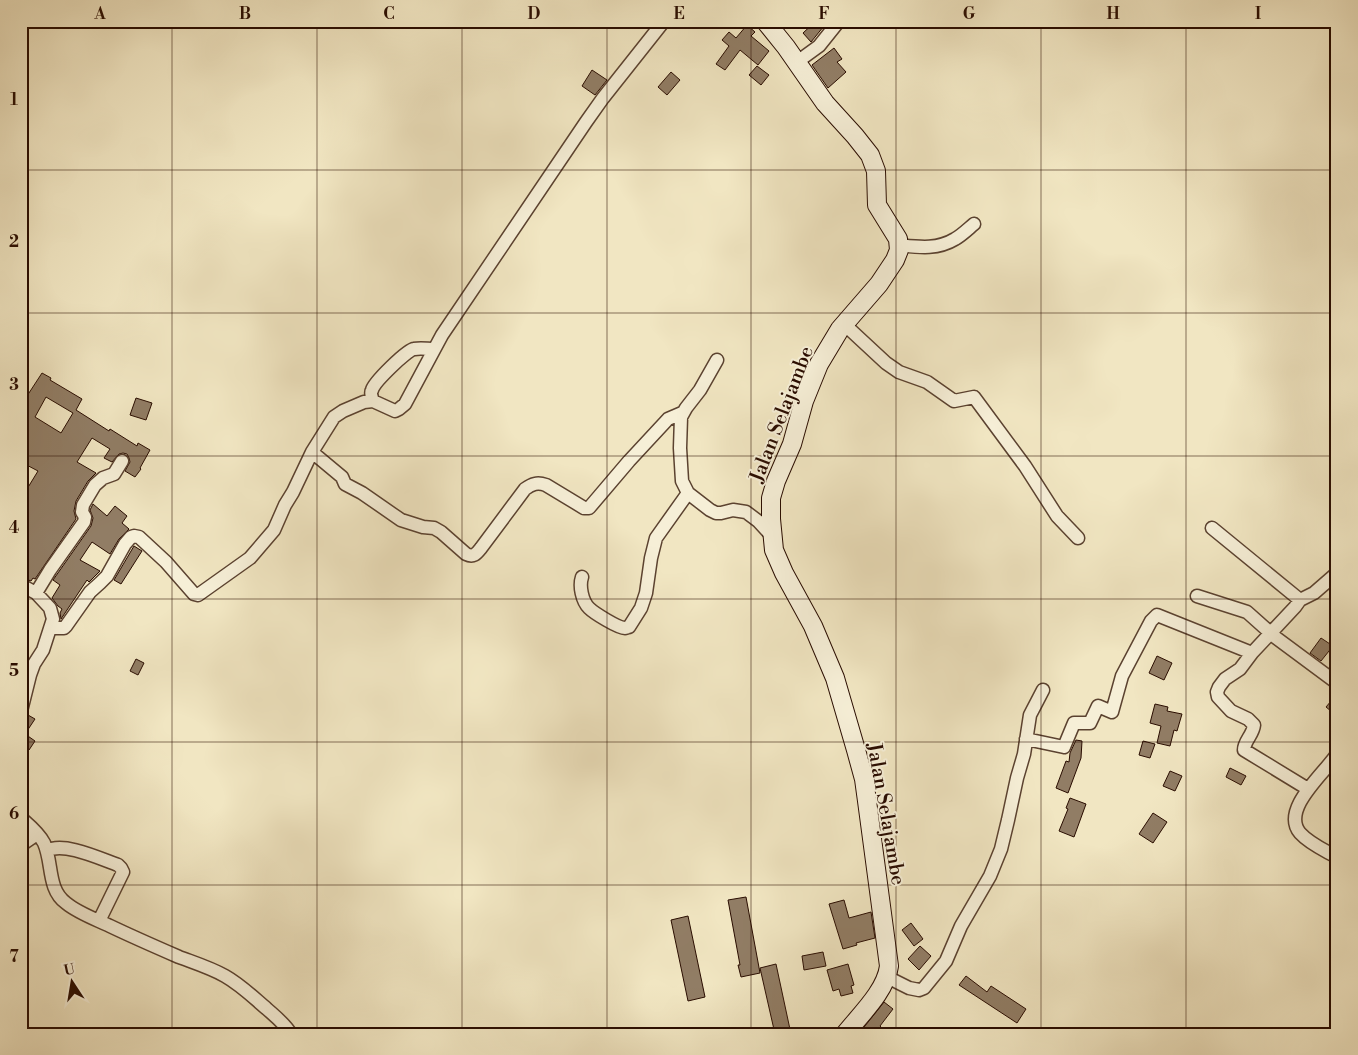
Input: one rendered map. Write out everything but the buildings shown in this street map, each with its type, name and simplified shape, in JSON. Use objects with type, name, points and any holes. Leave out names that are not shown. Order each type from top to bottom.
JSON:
[{"type":"street","points":[[50,628],[64,628],[66,626],[90,592],[107,576],[131,537],[138,537],[160,556],[194,594],[198,595],[250,558],[274,530],[312,452],[334,417],[364,402],[373,401],[392,411],[399,409],[405,404],[442,335],[586,122],[664,21]]},
{"type":"street","points":[[765,21],[797,62],[825,103],[855,136],[872,160],[876,179],[877,206],[898,240],[899,245],[922,248],[937,246],[954,240],[974,224]]},
{"type":"street","points":[[797,62],[819,46],[838,21]]},
{"type":"street","name":"Jalan Selajambe","points":[[845,1034],[880,991],[887,977],[889,966],[888,952],[867,801],[858,757],[834,678],[813,626],[780,565],[774,550],[771,498],[776,481],[792,444],[804,401],[818,364],[844,324],[879,284],[898,255],[899,245]]},
{"type":"street","points":[[844,324],[886,363],[899,372],[927,382],[954,401],[974,397],[1025,466],[1057,516],[1078,538]]},
{"type":"street","points":[[373,401],[372,390],[377,381],[408,351],[415,348],[434,349]]},
{"type":"street","points":[[312,452],[342,477],[348,486],[362,493],[401,520],[423,527],[434,528],[441,532],[470,556],[482,548],[525,489],[531,485],[546,484],[584,508],[589,508],[668,419],[682,413],[700,390],[717,360]]},
{"type":"street","points":[[682,413],[680,470],[682,481],[688,492],[716,513],[733,510],[746,512],[758,521],[772,536]]},
{"type":"street","points":[[36,593],[84,522],[83,505],[94,485],[103,478],[114,474],[122,461]]},
{"type":"street","points":[[582,577],[580,583],[588,608],[616,625],[625,628],[629,627],[641,608],[646,593],[656,538],[688,492]]},
{"type":"street","points":[[1212,528],[1300,600]]},
{"type":"street","points":[[1308,789],[1244,750],[1244,745],[1254,729],[1254,725],[1248,719],[1231,711],[1218,697],[1218,692],[1221,683],[1240,669],[1300,600],[1314,593],[1337,573]]},
{"type":"street","points":[[21,585],[36,593],[52,612],[53,619],[43,650],[34,664],[30,675],[21,711]]},
{"type":"street","points":[[1197,596],[1247,612],[1270,633],[1337,683]]},
{"type":"street","points":[[1026,738],[1064,747],[1074,723],[1090,722],[1098,706],[1112,712],[1122,676],[1151,621],[1157,615],[1252,653]]},
{"type":"street","points":[[887,977],[909,988],[919,990],[924,988],[946,961],[961,926],[990,876],[1000,849],[1024,754],[1030,715],[1043,690]]},
{"type":"street","points":[[1333,855],[1300,833],[1296,820],[1297,811],[1308,789],[1336,758]]},
{"type":"street","points":[[21,818],[44,843],[52,881],[59,897],[73,908],[99,921],[228,977],[264,1007],[291,1034]]},
{"type":"street","points":[[21,845],[37,834]]},
{"type":"street","points":[[47,852],[54,848],[70,849],[89,854],[118,865],[121,868],[123,872],[99,921]]}]
